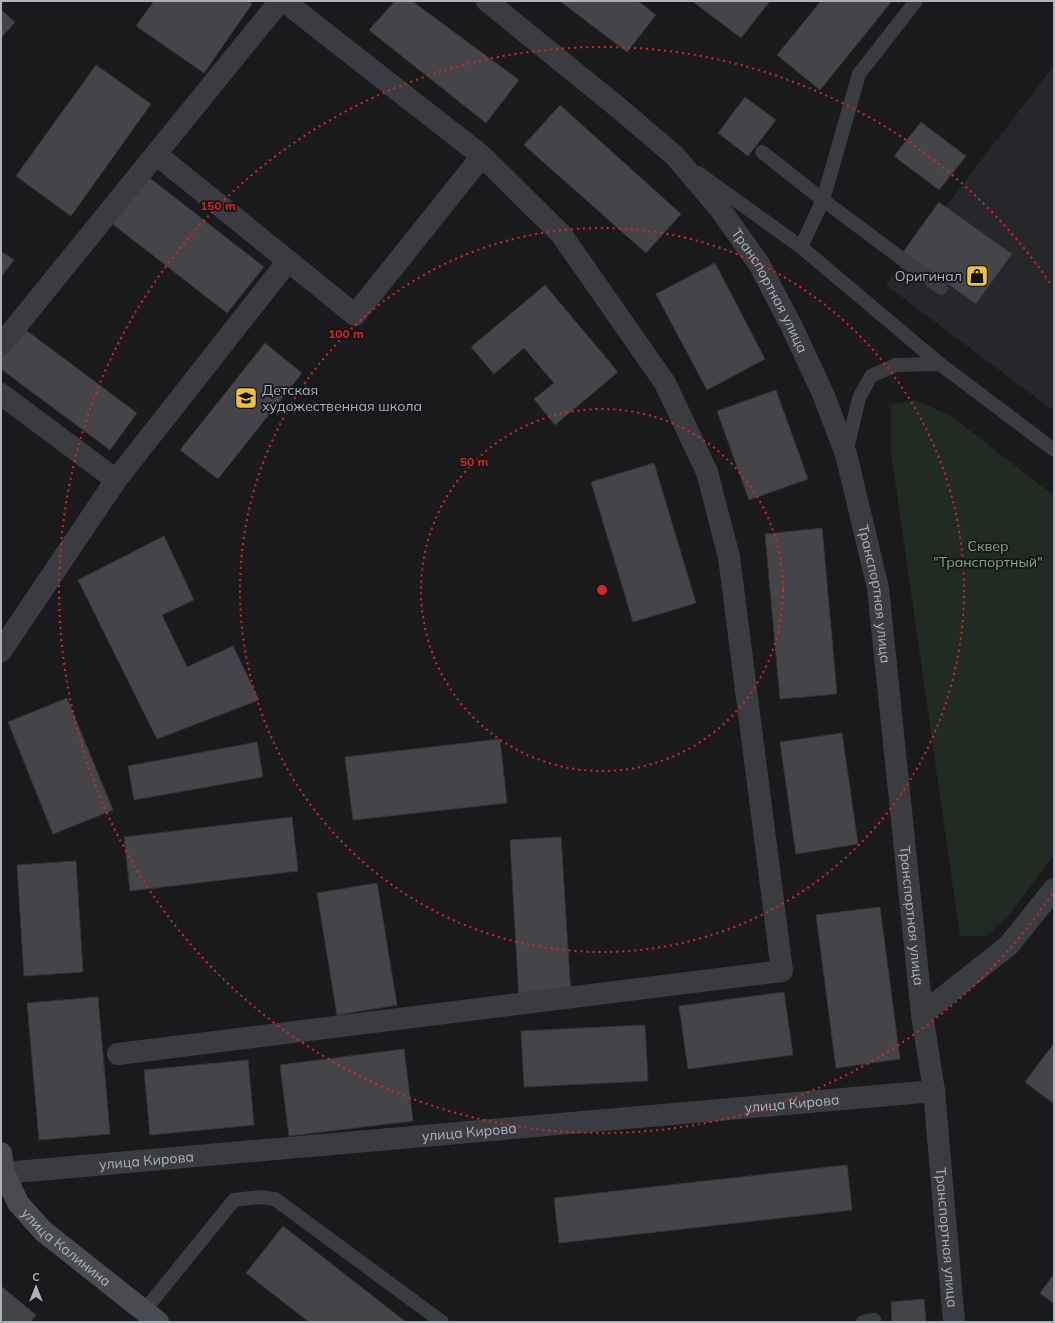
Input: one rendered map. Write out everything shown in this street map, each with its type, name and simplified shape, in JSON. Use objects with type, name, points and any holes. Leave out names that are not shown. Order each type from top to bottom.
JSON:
[{"type":"main road","name":"улица Калинина","points":[[2,1167],[18,1203],[43,1231],[151,1317]]},
{"type":"street","points":[[1,345],[280,1]]},
{"type":"street","points":[[118,1054],[782,971],[729,556],[707,472],[665,383],[561,234],[482,156],[284,1]]},
{"type":"street","name":"Транспортная улица","points":[[487,1],[620,109],[674,156],[720,209],[759,264],[824,396],[846,454],[878,588],[922,1014],[934,1091],[954,1322]]},
{"type":"street","points":[[156,154],[355,315],[482,156]]},
{"type":"street","points":[[1,651],[116,480],[288,261]]},
{"type":"street","points":[[1,394],[116,480]]},
{"type":"street","points":[[922,1014],[1009,945],[1054,889]]},
{"type":"street","name":"улица Кирова","points":[[2,1167],[934,1091]]},
{"type":"lane","points":[[801,247],[823,200],[859,74],[916,1]]},
{"type":"lane","points":[[762,152],[823,200],[941,288]]},
{"type":"lane","points":[[674,156],[801,247],[940,364],[1054,450]]},
{"type":"lane","points":[[846,454],[859,398],[871,376],[896,365],[940,364]]},
{"type":"lane","points":[[151,1317],[234,1200],[261,1197],[275,1198],[442,1322]]},
{"type":"shaded area","points":[[1054,65],[1054,411],[886,285]]},
{"type":"green space","name":"Сквер \"Транспортный\"","points":[[915,400],[951,416],[1054,496],[1054,855],[1010,914],[987,936],[960,936],[891,452],[891,405]]},
{"type":"building","points":[[154,1],[248,1],[252,4],[204,73],[136,26]]},
{"type":"building","points":[[395,1],[412,1],[519,80],[486,123],[369,30]]},
{"type":"building","points":[[560,1],[638,1],[656,15],[627,52]]},
{"type":"building","points":[[692,1],[770,1],[741,38]]},
{"type":"building","points":[[821,1],[892,1],[820,90],[777,55]]},
{"type":"building","points":[[1,10],[15,22],[1,38]]},
{"type":"building","points":[[96,65],[151,104],[71,216],[16,176]]},
{"type":"building","points":[[745,97],[776,120],[748,156],[718,133]]},
{"type":"building","points":[[560,105],[681,214],[646,253],[524,145]]},
{"type":"building","points":[[921,122],[966,156],[939,190],[894,156]]},
{"type":"building","points":[[146,175],[264,267],[227,313],[110,222]]},
{"type":"building","points":[[939,202],[1012,254],[976,304],[903,252]]},
{"type":"building","points":[[1,251],[14,260],[1,277]]},
{"type":"building","points":[[715,263],[765,359],[707,390],[656,294]]},
{"type":"building","points":[[545,285],[618,372],[555,425],[534,399],[554,383],[524,348],[494,374],[471,347]]},
{"type":"building","points":[[23,328],[137,413],[110,450],[1,369],[1,358]]},
{"type":"building","points":[[265,343],[302,373],[218,479],[180,450]]},
{"type":"building","points":[[776,390],[808,479],[749,500],[717,411]]},
{"type":"building","points":[[654,463],[696,603],[633,622],[591,482]]},
{"type":"building","points":[[822,528],[837,694],[780,699],[765,534]]},
{"type":"building","points":[[164,536],[194,600],[162,615],[187,667],[233,646],[259,700],[157,739],[78,580]]},
{"type":"building","points":[[67,698],[113,810],[53,834],[8,722]]},
{"type":"building","points":[[842,733],[858,844],[796,854],[780,742]]},
{"type":"building","points":[[500,739],[507,803],[353,820],[345,757]]},
{"type":"building","points":[[257,742],[263,777],[134,800],[128,766]]},
{"type":"building","points":[[292,817],[298,871],[130,891],[124,837]]},
{"type":"building","points":[[561,837],[571,997],[519,1000],[510,840]]},
{"type":"building","points":[[76,861],[83,972],[24,976],[17,865]]},
{"type":"building","points":[[377,883],[397,1005],[337,1015],[317,893]]},
{"type":"building","points":[[880,907],[900,1059],[836,1068],[816,915]]},
{"type":"building","points":[[784,992],[793,1055],[688,1069],[679,1006]]},
{"type":"building","points":[[98,997],[110,1134],[39,1140],[27,1003]]},
{"type":"building","points":[[645,1025],[648,1081],[524,1087],[521,1031]]},
{"type":"building","points":[[1054,1043],[1054,1104],[1025,1082]]},
{"type":"building","points":[[404,1049],[413,1121],[289,1136],[280,1065]]},
{"type":"building","points":[[248,1060],[254,1125],[150,1135],[144,1070]]},
{"type":"building","points":[[847,1165],[852,1210],[559,1243],[554,1198]]},
{"type":"building","points":[[283,1226],[406,1322],[309,1322],[246,1273]]},
{"type":"building","points":[[1054,1274],[1054,1304],[1040,1293]]},
{"type":"building","points":[[1,1286],[36,1315],[30,1322],[4,1322],[1,1320]]},
{"type":"building","points":[[924,1299],[926,1322],[892,1322],[891,1302]]},
{"type":"place","name":"Оригинал","points":[[977,276]]},
{"type":"place","name":"Детская художественная школа","points":[[246,398]]}]
